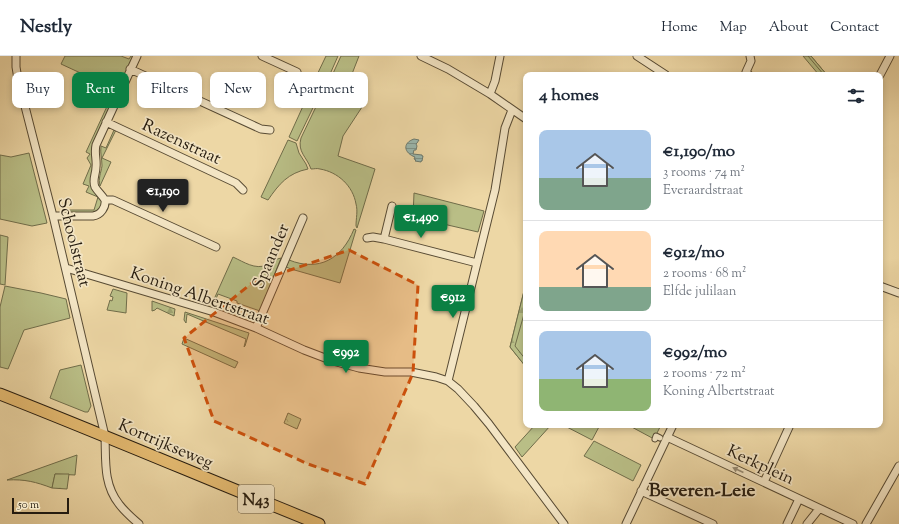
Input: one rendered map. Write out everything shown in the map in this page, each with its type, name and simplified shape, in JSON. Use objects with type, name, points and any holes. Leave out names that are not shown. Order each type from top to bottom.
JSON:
[{"type":"main road","name":"Kortrijkseweg","points":[[0,394],[319,524]]},
{"type":"street","name":"Schoolstraat","points":[[16,56],[18,79],[66,268],[105,436],[106,468],[109,487],[120,505],[139,524]]},
{"type":"street","points":[[53,216],[96,216],[105,206],[105,200],[94,184],[96,166],[95,149],[137,56]]},
{"type":"street","points":[[262,56],[297,72]]},
{"type":"street","points":[[421,56],[448,69],[490,94],[523,117]]},
{"type":"street","points":[[490,94],[495,81],[500,56]]},
{"type":"street","points":[[637,56],[661,72]]},
{"type":"street","points":[[747,72],[751,63],[750,56]]},
{"type":"street","points":[[882,72],[890,56]]},
{"type":"street","points":[[130,70],[261,129],[270,130]]},
{"type":"street","points":[[448,381],[495,190],[505,128],[512,110]]},
{"type":"street","name":"Razenstraat","points":[[106,122],[236,183],[243,190]]},
{"type":"street","points":[[105,200],[112,200],[216,247]]},
{"type":"street","points":[[384,239],[392,206]]},
{"type":"street","name":"Spaander","points":[[256,328],[303,218]]},
{"type":"street","points":[[367,238],[373,237],[384,239],[477,263]]},
{"type":"street","name":"Koning Albertstraat","points":[[66,268],[214,312],[333,361],[359,368],[385,372],[411,372],[448,381],[458,389],[484,418],[564,524]]},
{"type":"street","points":[[883,287],[899,294]]},
{"type":"street","points":[[626,524],[642,491],[661,438],[670,428]]},
{"type":"street","points":[[764,482],[789,428]]},
{"type":"street","name":"Kerkplein","points":[[661,438],[764,482],[853,524]]},
{"type":"street","points":[[866,524],[899,466]]},
{"type":"street","points":[[642,491],[713,524]]},
{"type":"street","name":"Kerkplein","points":[[787,524],[798,499]]},
{"type":"street","points":[[807,524],[820,509]]},
{"type":"highlighted area","points":[[349,250],[418,285],[413,373],[365,484],[308,464],[214,421],[184,338],[252,283]]},
{"type":"green space","points":[[65,56],[121,56],[129,59],[131,56],[134,56],[126,72],[78,72],[61,64]]},
{"type":"green space","points":[[326,56],[338,56],[331,72],[318,72]]},
{"type":"green space","points":[[341,56],[359,56],[353,72],[334,72]]},
{"type":"green space","points":[[803,56],[811,56],[824,72],[816,72]]},
{"type":"green space","points":[[808,56],[811,56],[824,72],[821,72]]},
{"type":"green space","points":[[106,108],[110,108],[94,141],[93,169],[103,201],[99,210],[95,213],[62,212],[62,210],[94,210],[98,197],[86,192],[89,186],[83,184],[91,165],[87,158],[90,154],[86,152]]},
{"type":"green space","points":[[302,108],[313,108],[297,141],[289,137]]},
{"type":"green space","points":[[315,108],[361,108],[343,136],[338,156],[375,169],[357,228],[357,207],[352,191],[344,181],[333,173],[319,169],[311,169],[301,151],[301,138]]},
{"type":"green space","points":[[114,130],[116,130],[102,158],[111,162],[100,186],[99,178],[102,166],[101,146],[106,148]]},
{"type":"green space","points":[[288,140],[296,143],[299,153],[308,169],[289,176],[276,189],[268,200],[261,197]]},
{"type":"green space","points":[[29,153],[47,223],[32,226],[0,219],[0,155],[11,157]]},
{"type":"green space","points":[[414,193],[484,211],[478,232],[413,217]]},
{"type":"green space","points":[[354,229],[356,230],[340,283],[286,267],[289,260],[310,264],[328,260],[343,248]]},
{"type":"green space","points":[[0,235],[8,237],[5,285],[0,284]]},
{"type":"green space","points":[[233,257],[258,267],[267,265],[281,258],[260,311],[237,303],[237,301],[218,294],[213,306],[211,306]]},
{"type":"green space","points":[[5,286],[66,299],[70,318],[24,330],[8,369],[0,367],[0,307]]},
{"type":"green space","points":[[113,289],[127,293],[126,313],[107,310],[110,300],[112,301],[113,297],[110,296]]},
{"type":"green space","points":[[523,295],[523,363],[510,347]]},
{"type":"green space","points":[[523,295],[523,318],[515,346],[523,356],[523,363],[510,347]]},
{"type":"green space","points":[[152,301],[175,309],[174,316],[157,308],[152,311]]},
{"type":"green space","points":[[185,312],[249,333],[245,346],[244,347],[246,339],[187,314],[186,323],[184,320]]},
{"type":"green space","points":[[184,338],[238,362],[235,368],[182,344]]},
{"type":"green space","points":[[81,365],[91,406],[88,412],[50,398],[60,370]]},
{"type":"green space","points":[[288,413],[301,419],[297,429],[284,423]]},
{"type":"green space","points":[[532,428],[548,428],[522,457],[515,447]]},
{"type":"green space","points":[[569,428],[598,428],[592,440]]},
{"type":"green space","points":[[634,428],[660,428],[654,439]]},
{"type":"green space","points":[[594,441],[641,465],[633,481],[584,456]]},
{"type":"green space","points":[[77,455],[75,475],[55,474],[52,488],[30,481],[7,480]]},
{"type":"green space","points":[[55,474],[69,474],[67,489],[52,488]]},
{"type":"water","points":[[414,139],[419,140],[413,154],[423,156],[421,162],[415,161],[415,157],[407,151],[406,148],[406,145]]},
{"type":"district","name":"Beveren-Leie","points":[[702,489]]}]
